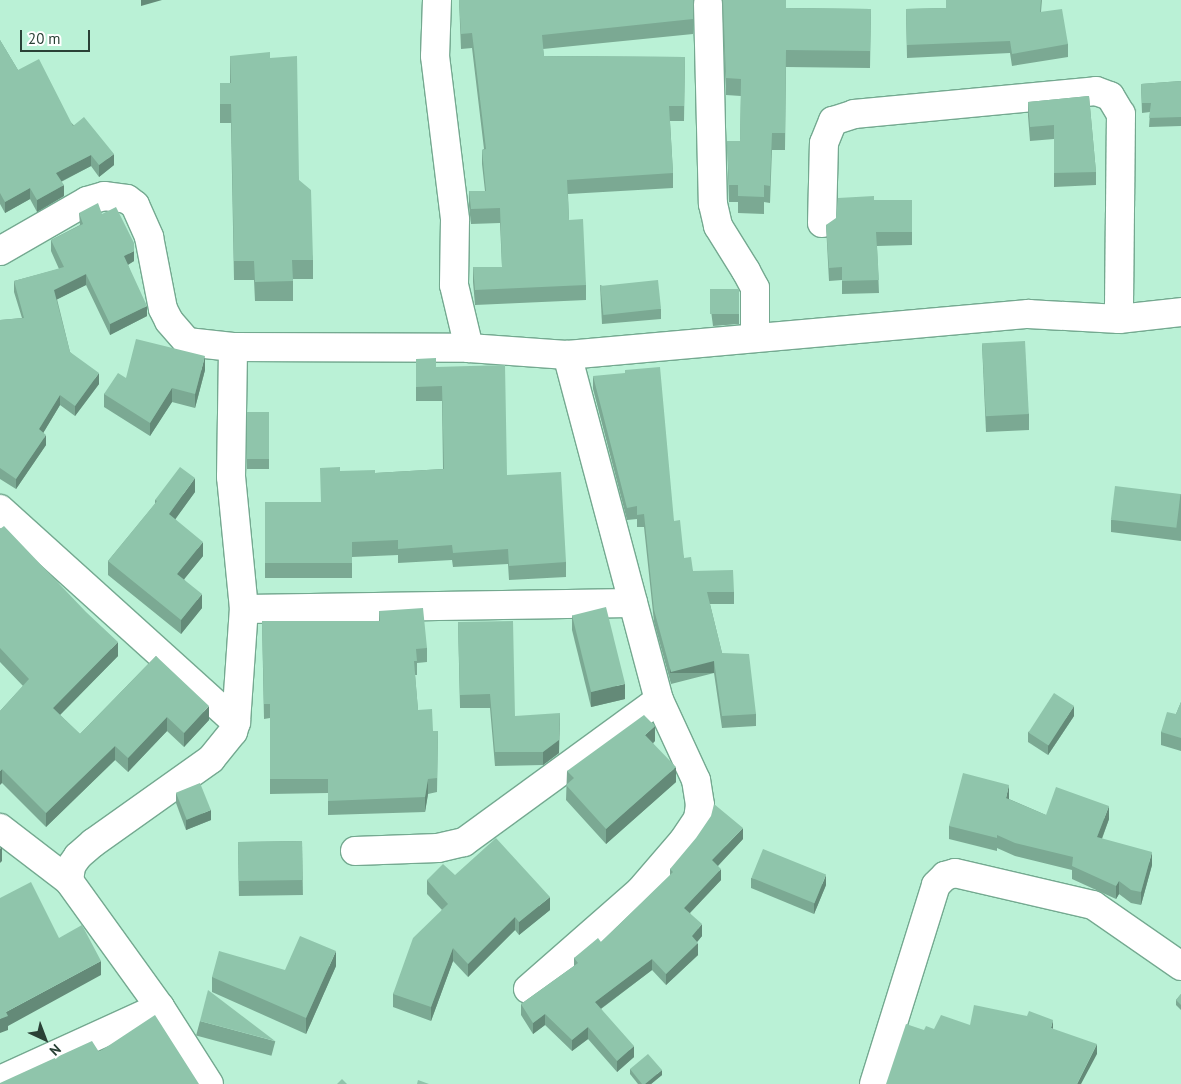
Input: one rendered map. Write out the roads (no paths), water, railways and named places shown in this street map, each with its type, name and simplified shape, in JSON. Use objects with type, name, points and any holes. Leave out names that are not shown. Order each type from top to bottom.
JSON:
[{"type":"street","points":[[437,0],[435,56],[455,220],[454,285],[468,348]]},
{"type":"street","points":[[708,4],[713,204],[718,226],[755,288],[755,338]]},
{"type":"street","points":[[822,222],[824,143],[833,121],[854,114],[1096,91],[1110,96],[1121,114],[1119,319]]},
{"type":"street","points":[[2,246],[88,201],[104,196],[127,199],[135,205],[149,237],[163,309],[169,320],[187,342],[233,347],[468,348],[567,355],[1028,314],[1119,319],[1181,312]]},
{"type":"street","points":[[69,881],[71,866],[78,856],[93,843],[211,759],[233,732],[236,722],[244,609],[231,478],[233,347]]},
{"type":"street","points":[[528,989],[640,891],[683,841],[698,820],[700,805],[696,780],[659,700],[567,355]]},
{"type":"street","points":[[0,509],[236,722]]},
{"type":"street","points":[[244,609],[633,603]]},
{"type":"street","points":[[355,851],[438,848],[464,842],[659,700]]},
{"type":"street","points":[[0,828],[69,881],[160,1006],[209,1084]]},
{"type":"street","points":[[874,1084],[936,885],[945,876],[955,873],[1093,905],[1181,966]]},
{"type":"street","points":[[0,1080],[160,1006]]}]
